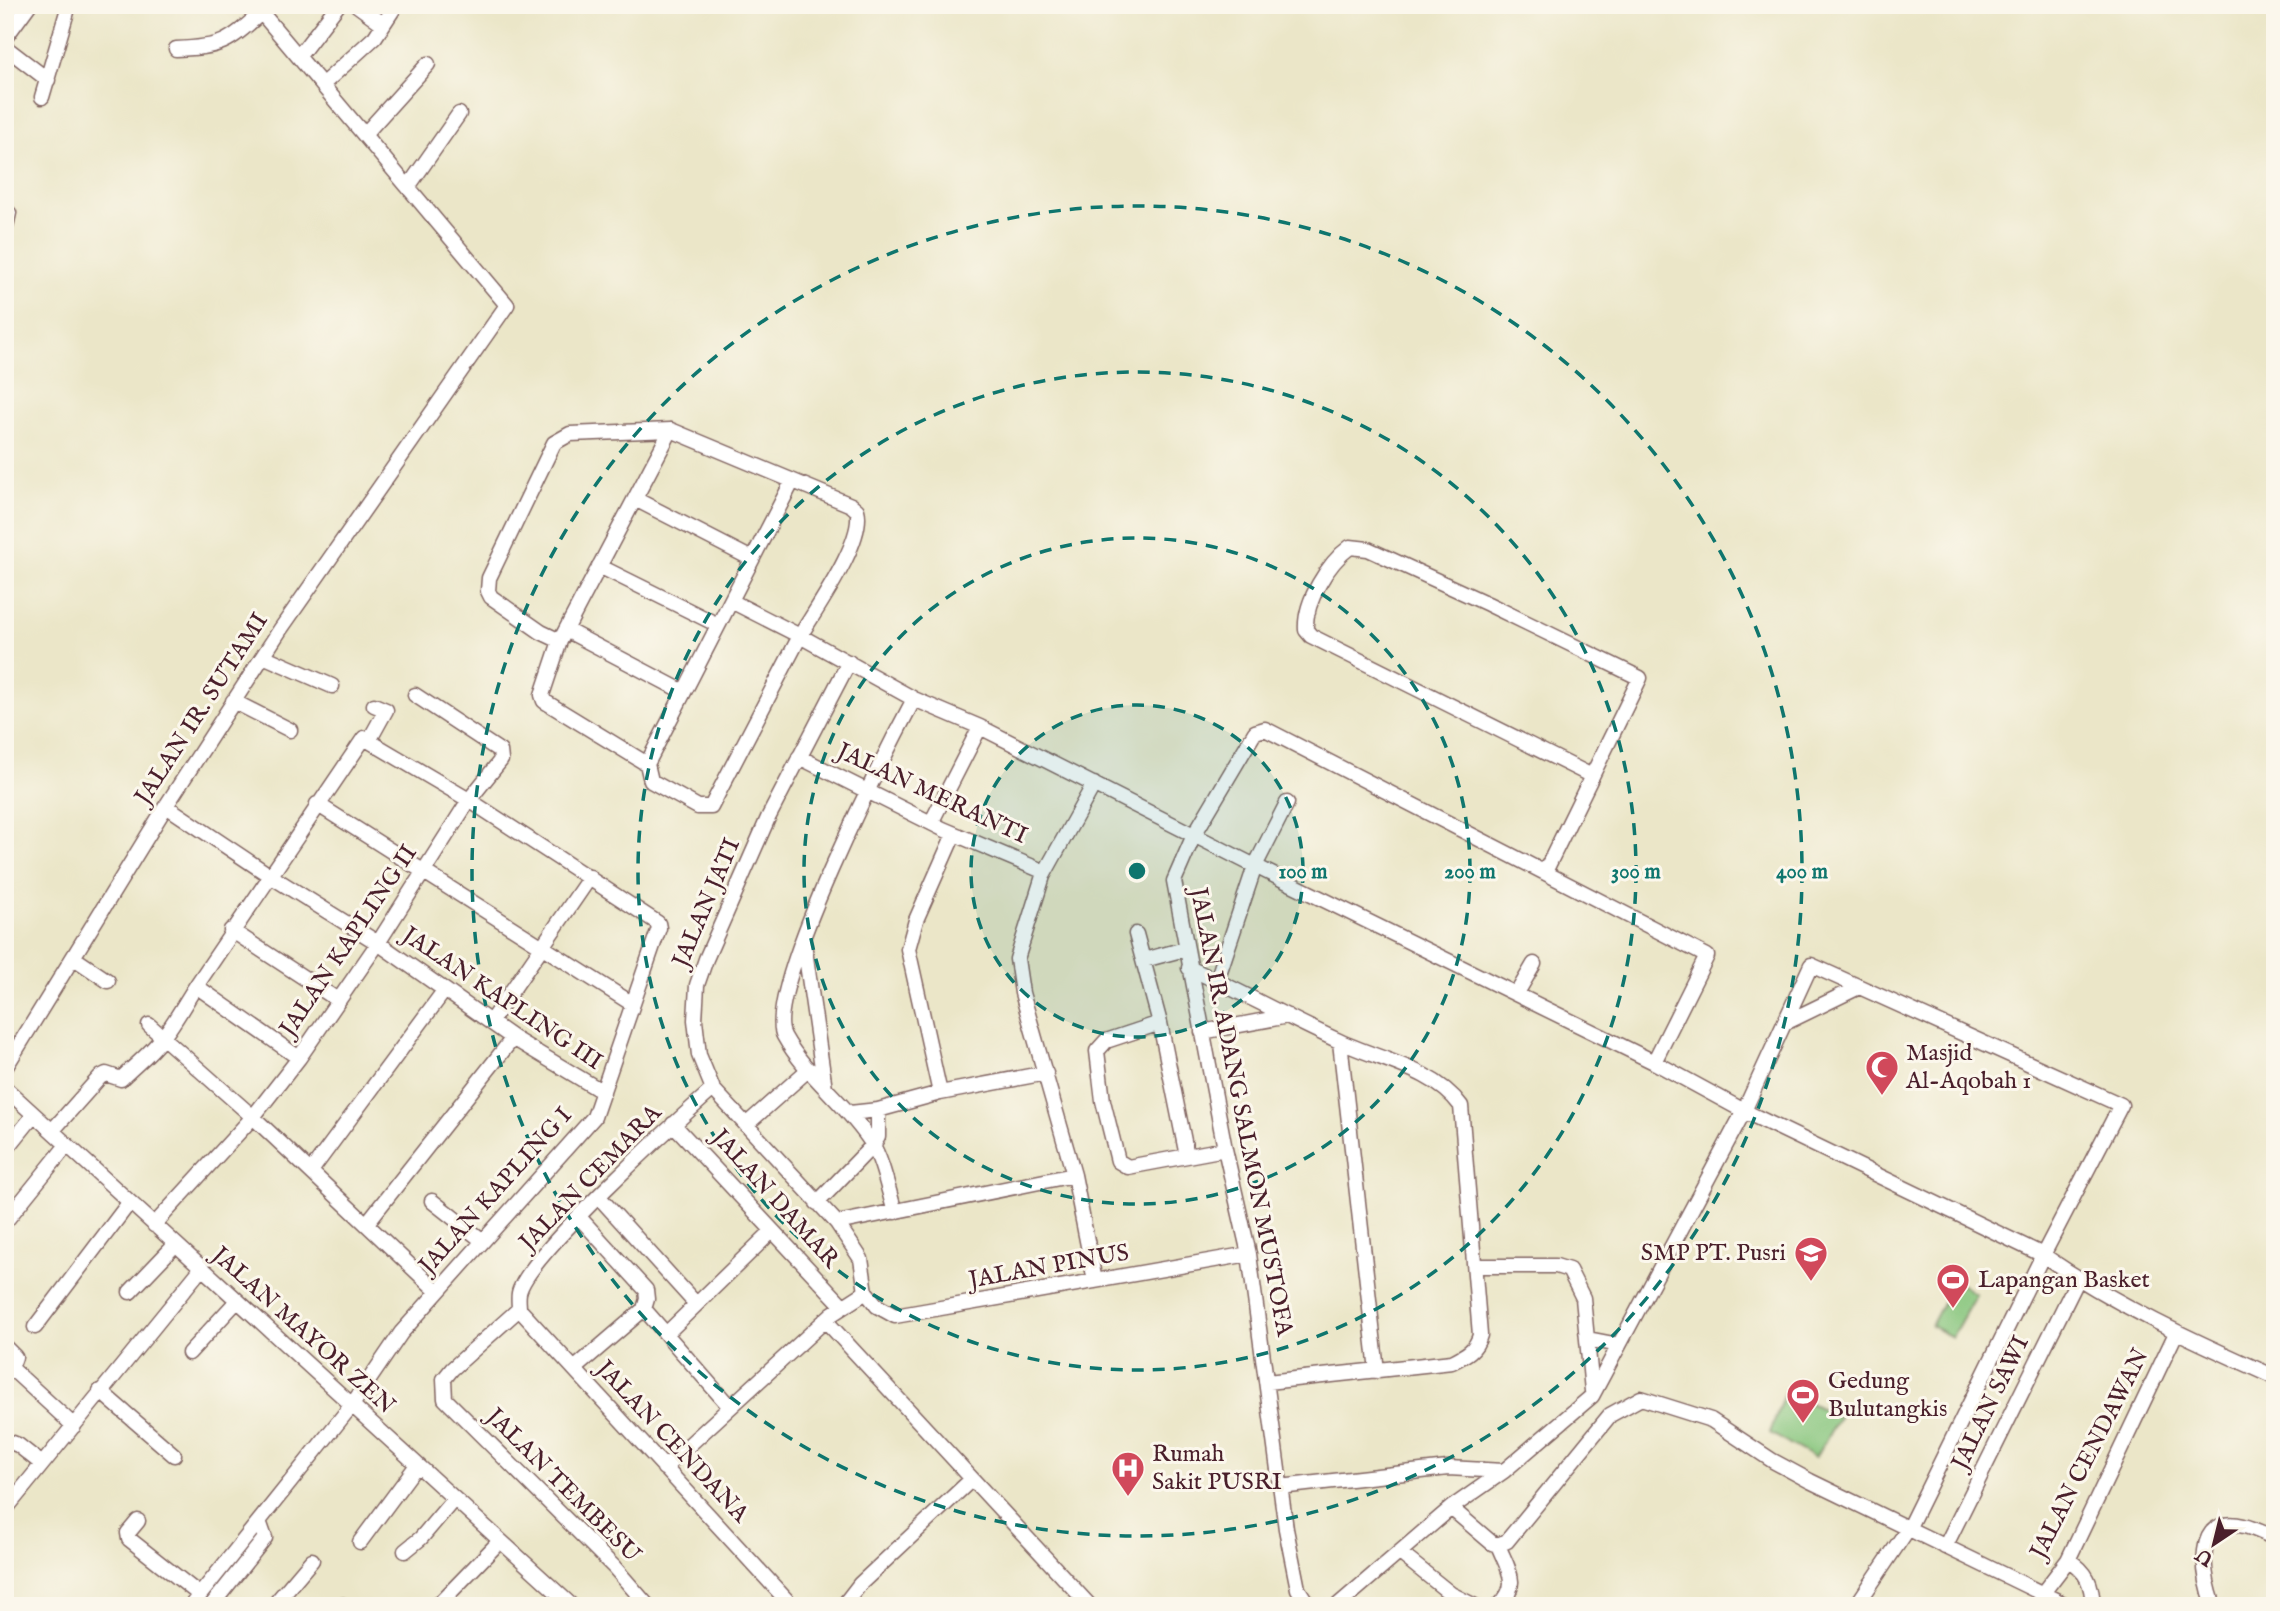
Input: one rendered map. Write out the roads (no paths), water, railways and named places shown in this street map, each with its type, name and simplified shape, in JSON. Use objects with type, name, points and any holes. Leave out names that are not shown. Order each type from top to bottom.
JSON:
[{"type":"street","points":[[5,38],[29,5]]},
{"type":"street","points":[[42,97],[69,5]]},
{"type":"street","points":[[299,56],[338,5]]},
{"type":"street","points":[[357,5],[383,24]]},
{"type":"street","points":[[322,85],[375,37],[396,5]]},
{"type":"street","points":[[176,48],[212,48],[230,40],[258,9],[408,187],[459,114]]},
{"type":"street","points":[[5,47],[48,80]]},
{"type":"street","points":[[364,135],[428,64]]},
{"type":"street","name":"JALAN IR. SUTAMI","points":[[5,1068],[262,656],[507,305],[408,187]]},
{"type":"street","points":[[5,231],[9,213]]},
{"type":"street","points":[[647,764],[544,701],[542,695],[563,635],[671,430]]},
{"type":"street","points":[[684,692],[511,611],[488,591],[489,578],[554,443],[570,434],[671,430],[851,505],[859,518],[858,529],[832,582],[800,636],[711,807],[698,807],[651,781],[647,764],[792,482]]},
{"type":"street","points":[[635,499],[752,559]]},
{"type":"street","points":[[1545,872],[1640,678],[1488,604],[1368,550],[1350,547],[1338,556],[1314,596],[1305,620],[1306,630],[1311,636],[1592,776]]},
{"type":"street","points":[[600,566],[718,625]]},
{"type":"street","points":[[731,601],[914,699],[980,727],[1255,866],[1517,993],[1744,1111],[2043,1255],[2078,1279],[2176,1333],[2275,1377]]},
{"type":"street","points":[[262,656],[332,685]]},
{"type":"street","name":"JALAN JATI","points":[[849,662],[768,818],[697,985],[695,1020],[699,1055],[713,1089],[836,1223],[861,1259],[866,1292]]},
{"type":"street","name":"JALAN KAPLING II","points":[[154,1225],[253,1117],[299,1058],[378,943],[469,800],[503,755],[481,737],[415,695]]},
{"type":"street","points":[[895,1212],[873,1145],[850,1113],[825,1088],[782,1034],[780,1007],[803,938],[865,790],[914,699]]},
{"type":"street","points":[[233,701],[290,730]]},
{"type":"street","points":[[52,1132],[100,1077],[106,1074],[121,1079],[164,1037],[317,804],[362,739],[370,739],[386,710],[374,705]]},
{"type":"street","points":[[931,823],[980,727]]},
{"type":"street","name":"JALAN IR. ADANG SALMON MUSTOFA","points":[[1309,1606],[1298,1589],[1280,1487],[1249,1254],[1225,1149],[1174,881],[1194,835],[1255,732],[1265,729],[1707,956],[1654,1062]]},
{"type":"street","name":"JALAN KAPLING I","points":[[196,1601],[352,1405],[401,1333],[594,1117],[659,928],[658,923],[590,877],[370,739]]},
{"type":"street","name":"JALAN MERANTI","points":[[799,757],[954,834],[1045,872]]},
{"type":"street","points":[[1094,784],[1045,872],[1017,959],[1022,993],[1073,1175],[1095,1281]]},
{"type":"street","points":[[1217,980],[1255,866],[1287,803]]},
{"type":"street","points":[[317,804],[631,1003]]},
{"type":"street","name":"JALAN KAPLING III","points":[[166,806],[269,876],[378,943],[513,1038],[603,1092]]},
{"type":"street","points":[[940,1093],[908,949],[916,920],[954,834]]},
{"type":"street","points":[[491,1021],[590,877]]},
{"type":"street","points":[[232,930],[338,1000]]},
{"type":"street","points":[[1136,934],[1160,1023],[1187,1156]]},
{"type":"street","points":[[803,938],[825,1088]]},
{"type":"street","points":[[1144,960],[1185,949]]},
{"type":"street","points":[[74,958],[108,981]]},
{"type":"street","points":[[1517,993],[1534,964]]},
{"type":"street","points":[[1337,1606],[1451,1508],[1504,1471],[1592,1396],[1744,1111],[1811,965],[2122,1105],[2043,1255],[1908,1529],[1856,1606]]},
{"type":"street","points":[[1189,968],[1340,1042],[1437,1082],[1452,1093],[1461,1106],[1480,1335],[1471,1353],[1452,1362],[1267,1382]]},
{"type":"street","points":[[196,986],[299,1058]]},
{"type":"street","points":[[1787,1022],[1859,987]]},
{"type":"street","points":[[311,1171],[444,991]]},
{"type":"street","points":[[1202,1032],[1288,1016]]},
{"type":"street","points":[[1160,1023],[1135,1029],[1100,1046],[1097,1051],[1103,1101],[1118,1161],[1122,1166],[1225,1149]]},
{"type":"street","points":[[149,1025],[368,1223],[437,1291]]},
{"type":"street","points":[[368,1223],[513,1038]]},
{"type":"street","points":[[1340,1042],[1377,1371]]},
{"type":"street","points":[[746,1125],[809,1069]]},
{"type":"street","points":[[850,1113],[878,1110],[940,1093],[1046,1073]]},
{"type":"street","name":"JALAN MAYOR ZEN","points":[[5,1088],[236,1302],[572,1606]]},
{"type":"street","name":"JALAN CEMARA","points":[[519,1309],[519,1291],[538,1263],[599,1197],[673,1124],[713,1089]]},
{"type":"street","points":[[817,1203],[873,1145],[878,1137],[878,1110]]},
{"type":"street","points":[[5,1151],[34,1115]]},
{"type":"street","name":"JALAN DAMAR","points":[[673,1124],[843,1306]]},
{"type":"street","points":[[5,1222],[67,1145]]},
{"type":"street","points":[[836,1223],[1073,1175]]},
{"type":"street","points":[[599,1197],[696,1304]]},
{"type":"street","points":[[432,1201],[483,1241]]},
{"type":"street","points":[[35,1327],[129,1203]]},
{"type":"street","points":[[574,1369],[644,1309],[648,1300],[646,1290],[579,1217]]},
{"type":"street","points":[[666,1334],[772,1231]]},
{"type":"street","points":[[130,1292],[175,1245]]},
{"type":"street","name":"JALAN PINUS","points":[[866,1292],[877,1306],[895,1316],[1249,1254]]},
{"type":"street","points":[[1476,1266],[1556,1266],[1569,1270],[1583,1298],[1592,1396]]},
{"type":"street","points":[[5,1510],[201,1269]]},
{"type":"street","name":"JALAN SAWI","points":[[1945,1547],[2078,1279]]},
{"type":"street","points":[[664,1468],[825,1320],[866,1292]]},
{"type":"street","points":[[189,1353],[236,1302]]},
{"type":"street","name":"JALAN CENDANA","points":[[519,1309],[792,1606]]},
{"type":"street","name":"JALAN TEMBESU","points":[[519,1309],[452,1369],[444,1379],[445,1399],[614,1567],[648,1606]]},
{"type":"street","points":[[644,1309],[730,1407]]},
{"type":"street","points":[[825,1320],[1090,1606]]},
{"type":"street","name":"JALAN CENDAWAN","points":[[2042,1594],[2068,1560],[2176,1333]]},
{"type":"street","points":[[1588,1339],[1619,1345]]},
{"type":"street","points":[[5,1347],[15,1357],[8,1371],[74,1426]]},
{"type":"street","points":[[100,1391],[174,1455]]},
{"type":"street","points":[[1498,1545],[1507,1541],[1523,1524],[1611,1415],[1641,1398],[1711,1420],[1773,1461],[2068,1606]]},
{"type":"street","points":[[5,1440],[18,1445],[42,1464]]},
{"type":"street","points":[[360,1542],[417,1465]]},
{"type":"street","points":[[1280,1487],[1448,1468],[1504,1471]]},
{"type":"street","points":[[843,1606],[860,1584],[972,1479]]},
{"type":"street","points":[[405,1550],[421,1538],[454,1499]]},
{"type":"street","points":[[1451,1508],[1498,1545],[1513,1582],[1508,1596],[1499,1606]]},
{"type":"street","points":[[138,1521],[128,1533],[129,1539],[196,1601]]},
{"type":"street","points":[[211,1606],[265,1538],[259,1521]]},
{"type":"street","points":[[2214,1606],[2203,1564],[2205,1543],[2217,1529],[2243,1525],[2275,1538]]},
{"type":"street","points":[[437,1606],[500,1541]]},
{"type":"street","points":[[1399,1553],[1451,1594],[1475,1606]]},
{"type":"street","points":[[273,1606],[312,1560]]},
{"type":"street","points":[[2068,1560],[2081,1568],[2089,1580],[2093,1606]]},
{"type":"place","name":"Masjid Al-Aqobah 1","points":[[1882,1097]]},
{"type":"place","name":"SMP PT. Pusri","points":[[1811,1283]]},
{"type":"place","name":"Lapangan Basket","points":[[1953,1310]]},
{"type":"place","name":"Gedung Bulutangkis","points":[[1803,1425]]},
{"type":"place","name":"Rumah Sakit PUSRI","points":[[1128,1498]]}]
